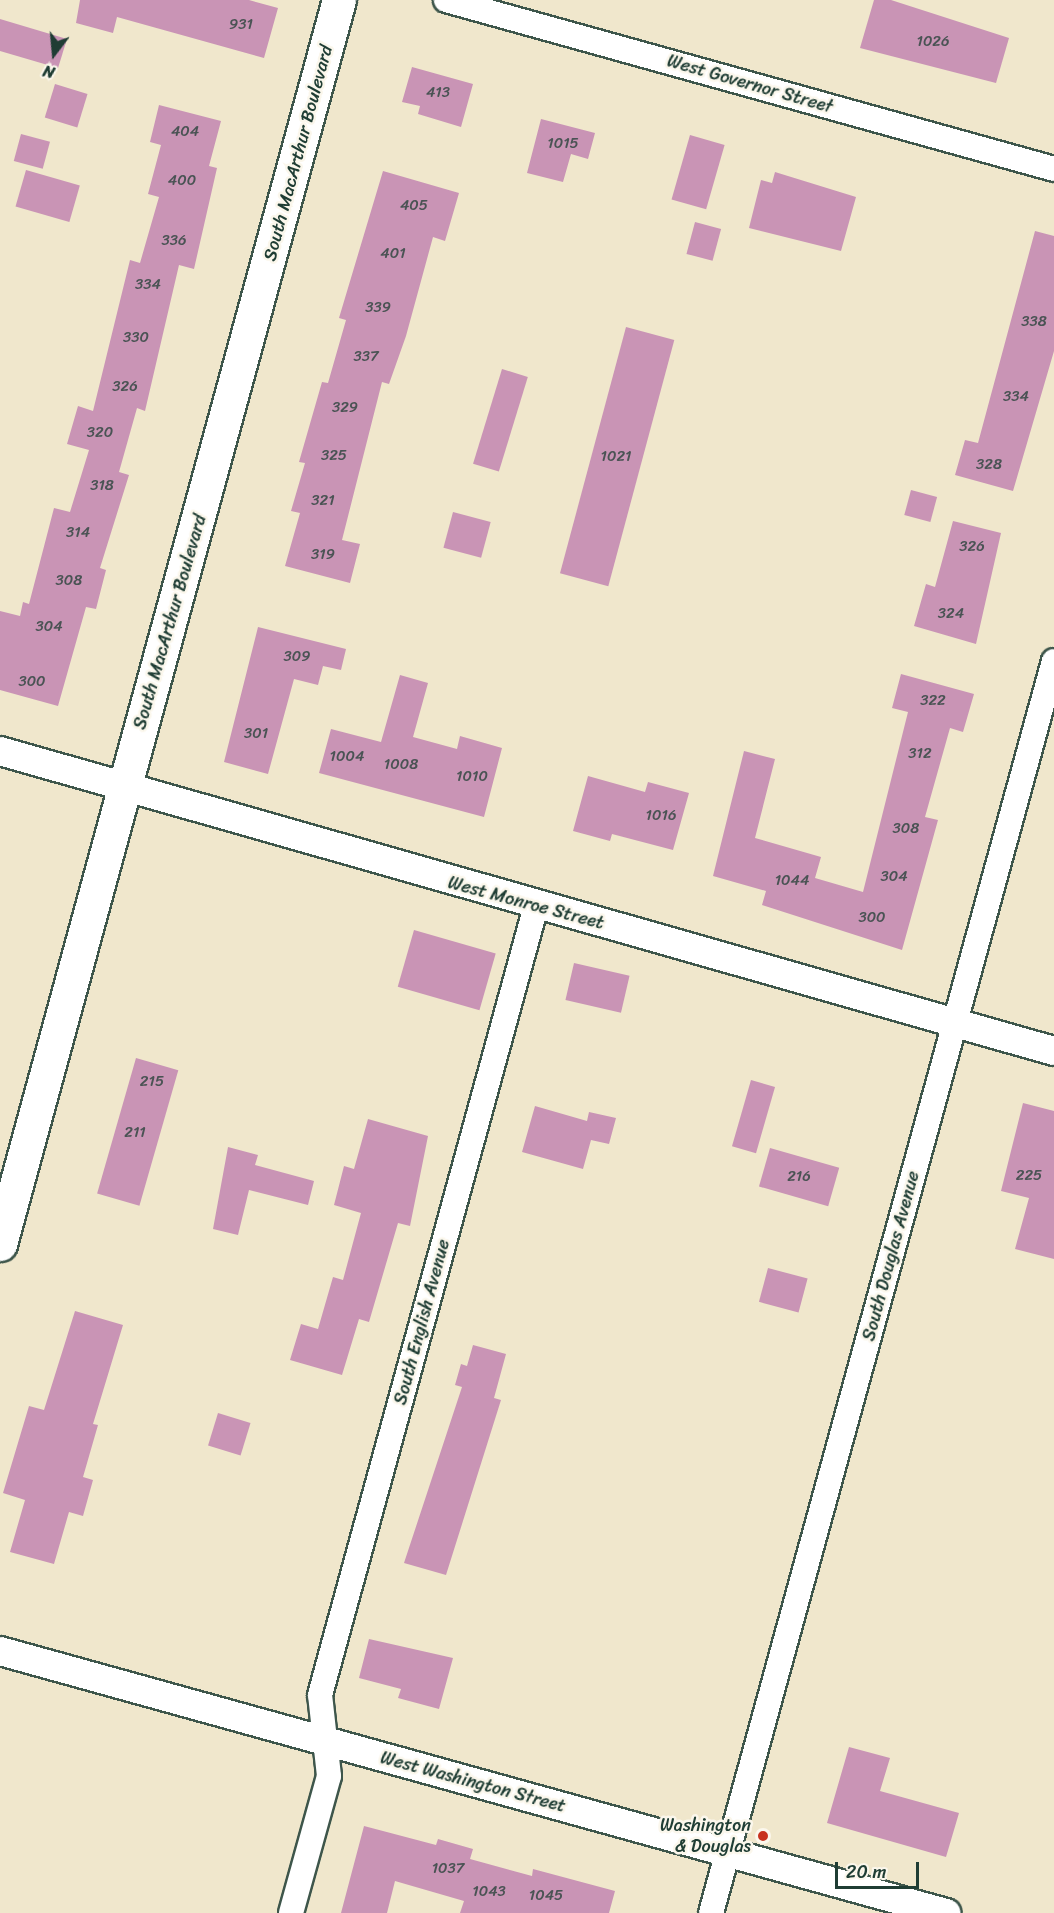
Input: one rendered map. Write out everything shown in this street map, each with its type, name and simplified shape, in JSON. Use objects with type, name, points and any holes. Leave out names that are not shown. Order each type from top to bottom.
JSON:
[{"type":"main road","name":"South MacArthur Boulevard","points":[[0,1244],[339,0]]},
{"type":"street","name":"West Governor Street","points":[[446,0],[1054,169]]},
{"type":"street","name":"South Douglas Avenue","points":[[711,1913],[1054,661]]},
{"type":"street","name":"West Monroe Street","points":[[0,751],[536,906],[1054,1050]]},
{"type":"street","name":"South English Avenue","points":[[291,1913],[329,1776],[321,1740],[320,1695],[536,906]]},
{"type":"street","name":"West Washington Street","points":[[0,1651],[946,1913]]},
{"type":"building","points":[[80,0],[249,0],[278,8],[264,58],[117,17],[113,33],[76,23]]},
{"type":"building","points":[[874,0],[891,0],[1009,38],[996,83],[860,48]]},
{"type":"building","points":[[0,19],[67,39],[58,68],[0,51]]},
{"type":"building","points":[[412,67],[473,84],[461,127],[418,114],[420,106],[402,102]]},
{"type":"building","points":[[55,84],[88,94],[77,127],[45,117]]},
{"type":"building","points":[[159,105],[221,121],[209,166],[217,168],[194,269],[179,265],[145,411],[137,408],[119,472],[129,475],[100,568],[106,570],[96,609],[86,607],[58,706],[0,690],[0,611],[20,616],[23,602],[29,604],[54,508],[70,512],[89,450],[67,444],[78,406],[93,411],[130,260],[140,263],[159,197],[148,194],[161,145],[150,142]]},
{"type":"building","points":[[541,119],[595,133],[588,159],[571,154],[563,182],[527,173]]},
{"type":"building","points":[[21,134],[50,142],[43,169],[14,161]]},
{"type":"building","points":[[690,135],[725,145],[706,209],[672,199]]},
{"type":"building","points":[[26,170],[80,185],[69,222],[16,207]]},
{"type":"building","points":[[383,171],[459,193],[445,241],[433,237],[406,336],[389,384],[382,382],[342,540],[360,544],[350,583],[285,566],[300,513],[291,511],[305,463],[299,462],[322,382],[328,383],[346,320],[339,318]]},
{"type":"building","points":[[775,172],[856,197],[841,251],[749,228],[761,180],[772,183]]},
{"type":"building","points":[[695,222],[721,229],[713,261],[686,254]]},
{"type":"building","points":[[1035,231],[1054,236],[1054,351],[1013,491],[955,475],[965,440],[978,443]]},
{"type":"building","points":[[626,327],[674,340],[608,586],[560,573]]},
{"type":"building","points":[[502,369],[528,377],[499,472],[473,464]]},
{"type":"building","points":[[911,490],[937,497],[930,522],[904,515]]},
{"type":"building","points":[[453,512],[491,522],[481,558],[443,548]]},
{"type":"building","points":[[953,521],[1001,533],[976,644],[914,626],[926,584],[935,587]]},
{"type":"building","points":[[258,627],[346,649],[341,670],[323,666],[318,685],[294,679],[268,774],[224,762]]},
{"type":"building","points":[[901,674],[974,694],[963,732],[950,728],[925,817],[938,820],[902,950],[762,905],[766,891],[713,876],[744,751],[775,759],[755,838],[821,857],[815,878],[863,892],[908,712],[892,708]]},
{"type":"building","points":[[400,675],[428,683],[413,737],[457,749],[460,736],[502,748],[484,817],[319,773],[331,729],[381,742]]},
{"type":"building","points":[[588,776],[645,792],[648,782],[689,793],[673,850],[612,834],[610,841],[573,831]]},
{"type":"building","points":[[414,930],[496,953],[479,1010],[398,987]]},
{"type":"building","points":[[574,963],[630,976],[621,1013],[565,1000]]},
{"type":"building","points":[[136,1058],[178,1070],[139,1206],[97,1194]]},
{"type":"building","points":[[751,1080],[775,1087],[756,1153],[732,1146]]},
{"type":"building","points":[[1023,1103],[1054,1111],[1054,1259],[1015,1249],[1029,1198],[1001,1191]]},
{"type":"building","points":[[535,1106],[587,1121],[589,1112],[616,1118],[609,1144],[591,1140],[583,1169],[522,1152]]},
{"type":"building","points":[[368,1119],[428,1136],[410,1226],[398,1223],[369,1322],[359,1319],[342,1375],[290,1360],[301,1324],[318,1329],[333,1277],[343,1280],[361,1213],[334,1205],[344,1166],[354,1169]]},
{"type":"building","points":[[228,1147],[258,1155],[255,1165],[314,1181],[308,1205],[249,1190],[238,1235],[213,1229]]},
{"type":"building","points":[[770,1148],[839,1168],[828,1206],[759,1186]]},
{"type":"building","points":[[768,1268],[808,1279],[799,1312],[759,1302]]},
{"type":"building","points":[[75,1311],[123,1325],[93,1424],[98,1425],[83,1477],[93,1480],[83,1516],[69,1512],[54,1564],[10,1552],[25,1500],[3,1493],[29,1406],[44,1410]]},
{"type":"building","points":[[473,1345],[506,1354],[494,1398],[501,1400],[446,1575],[404,1563],[462,1387],[455,1385],[461,1364],[467,1366]]},
{"type":"building","points":[[218,1413],[251,1423],[241,1455],[208,1446]]},
{"type":"building","points":[[369,1639],[453,1658],[439,1709],[398,1698],[401,1689],[359,1678]]},
{"type":"building","points":[[849,1747],[890,1758],[880,1791],[959,1813],[946,1857],[827,1823]]},
{"type":"building","points":[[364,1826],[436,1845],[438,1839],[473,1849],[470,1859],[532,1876],[533,1869],[615,1891],[609,1913],[460,1913],[464,1901],[395,1881],[387,1913],[341,1913]]},
{"type":"place","name":"Washington & Douglas","points":[[763,1836]]}]
